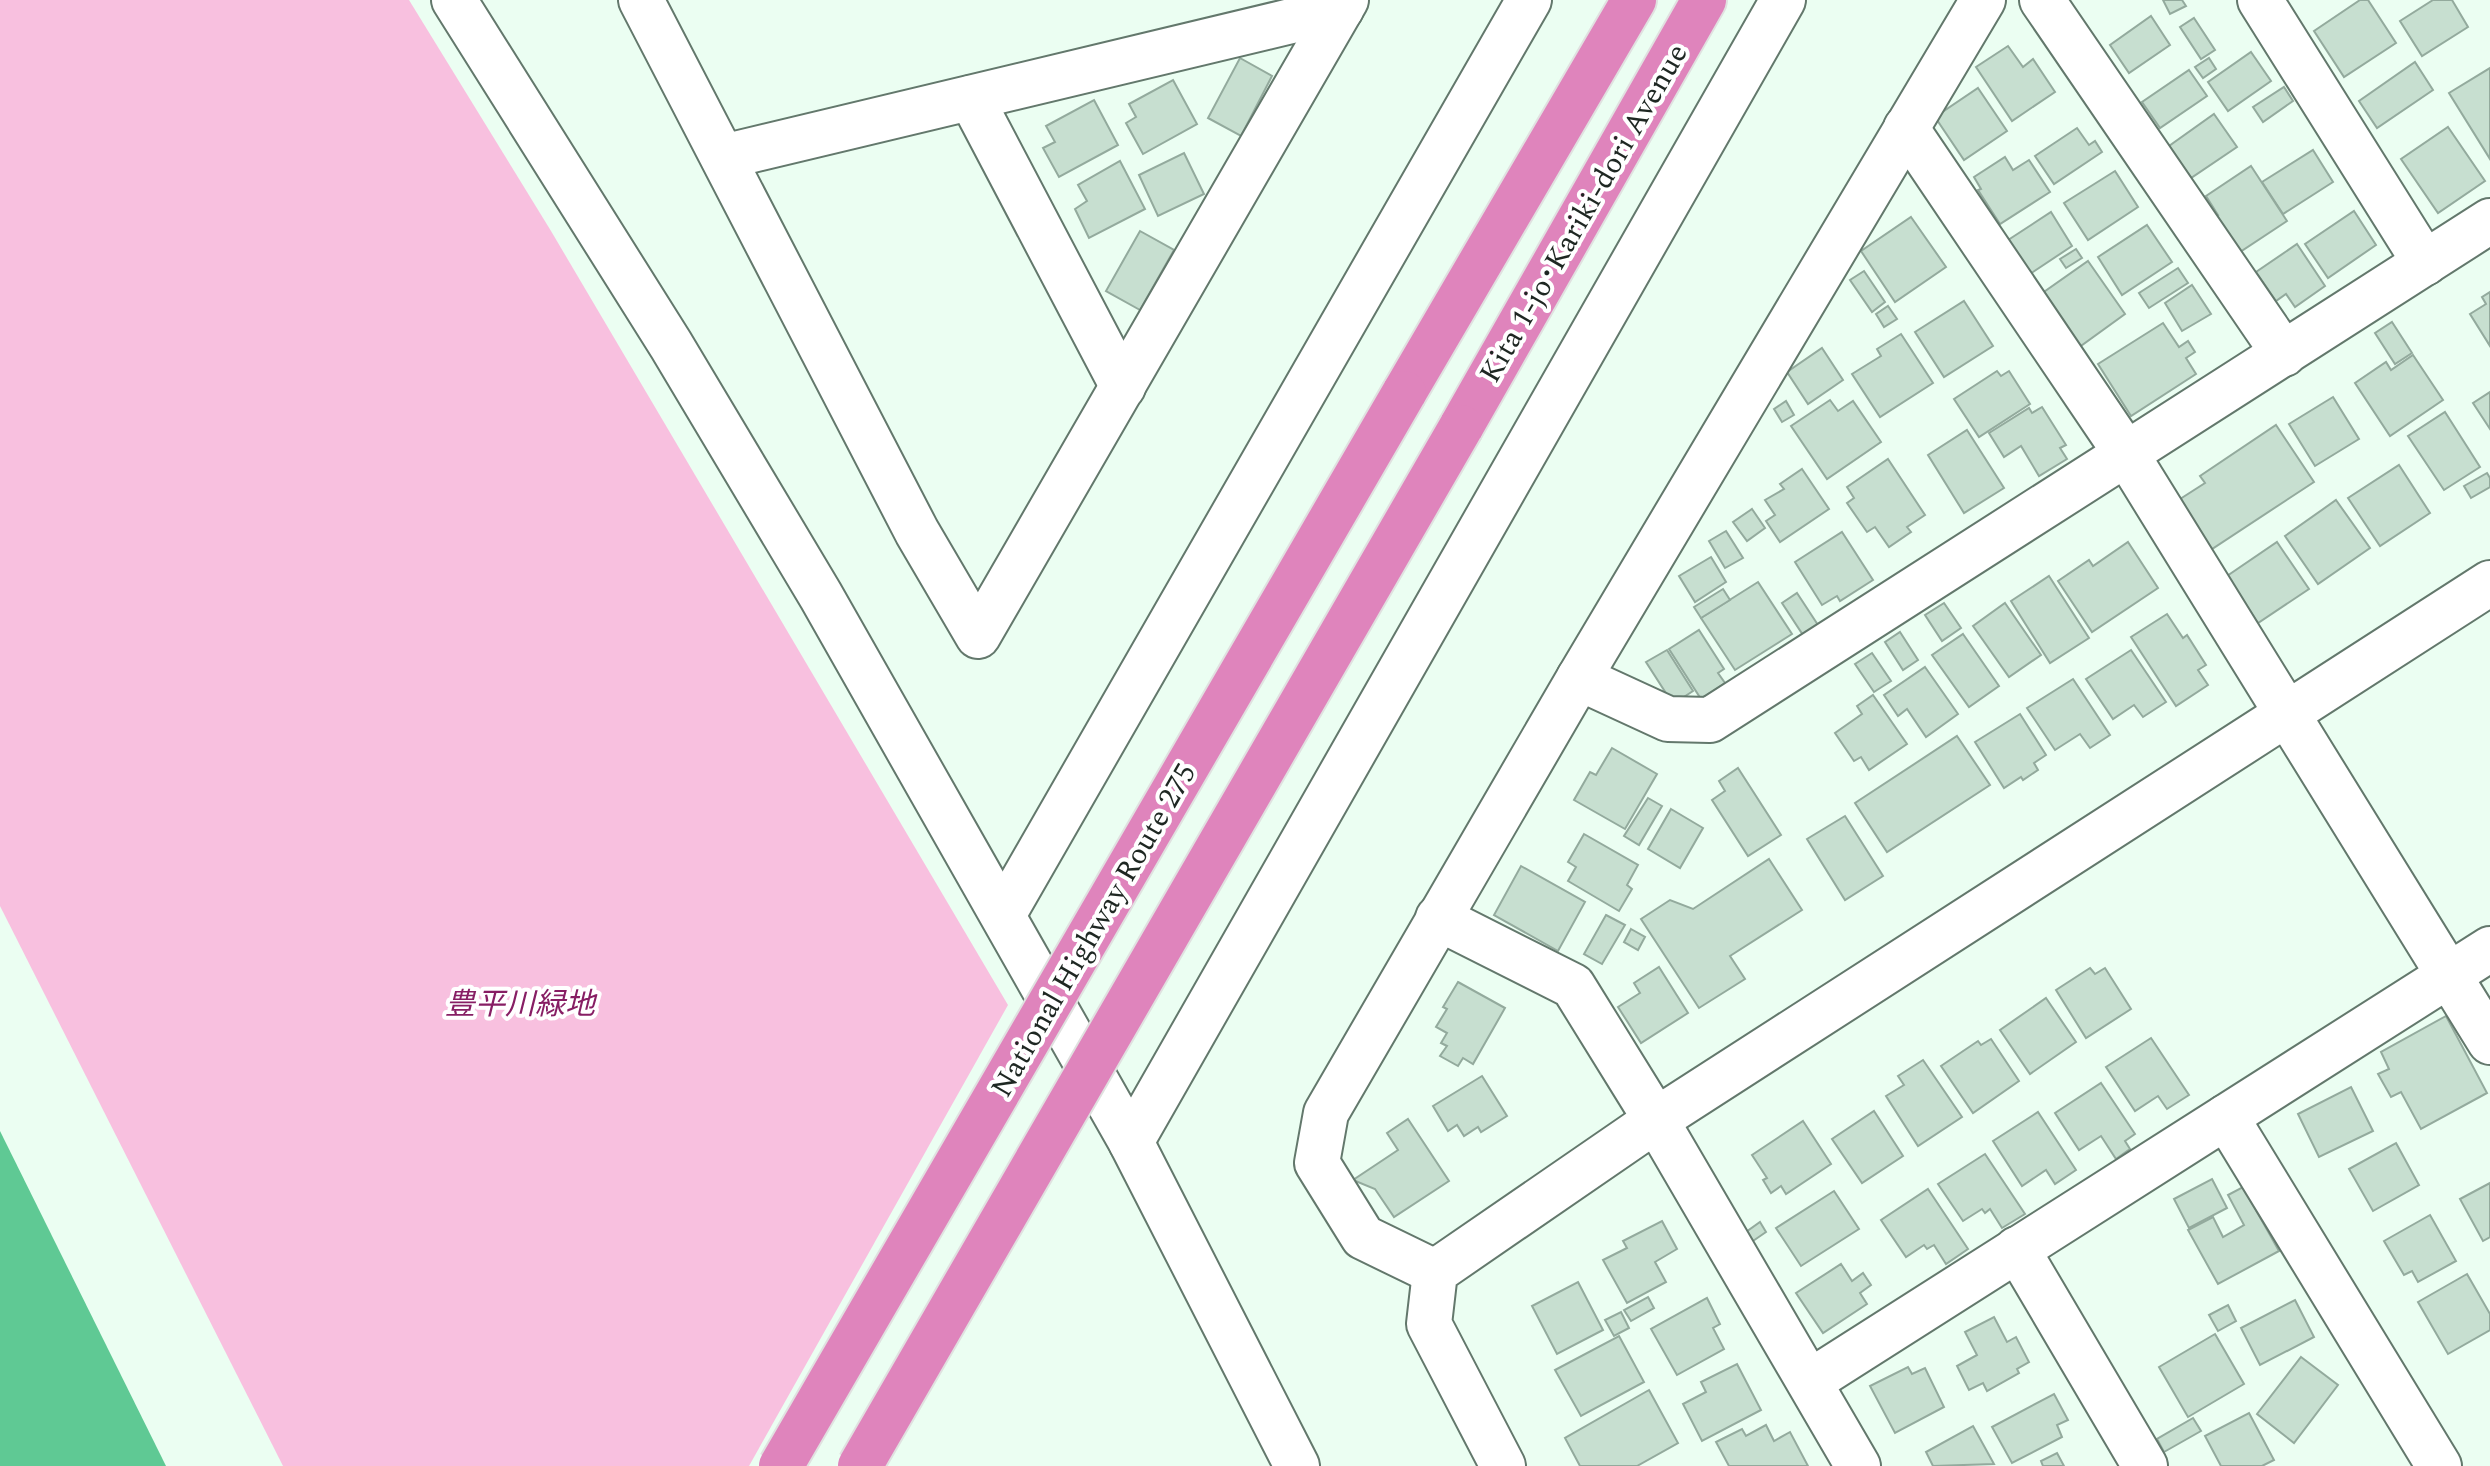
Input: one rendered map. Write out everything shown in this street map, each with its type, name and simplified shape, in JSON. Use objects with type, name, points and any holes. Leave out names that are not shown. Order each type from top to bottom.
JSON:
[{"type":"highway","name":"Kita 1-jo･Kariki-dori Avenue","points":[[1404,393],[1634,0]]},
{"type":"highway","name":"Kita 1-jo･Kariki-dori Avenue","points":[[860,1466],[1461,427],[1704,0]]},
{"type":"highway","name":"National Highway Route 275","points":[[781,1466],[1404,393]]},
{"type":"street","points":[[454,0],[671,345],[821,596],[1131,1142],[1297,1466]]},
{"type":"street","points":[[641,0],[917,532],[978,636],[1344,4]]},
{"type":"street","points":[[1003,915],[1529,0]]},
{"type":"street","points":[[1131,1142],[1783,0]]},
{"type":"street","points":[[1435,1272],[1363,1237],[1317,1163],[1326,1113],[1579,678],[1983,0]]},
{"type":"street","points":[[2042,0],[2284,354]]},
{"type":"street","points":[[2260,0],[2425,263]]},
{"type":"street","points":[[723,157],[1344,4]]},
{"type":"street","points":[[971,98],[1123,387]]},
{"type":"street","points":[[1906,128],[2127,455],[2490,1042]]},
{"type":"street","points":[[1579,678],[1668,719],[1710,720],[2490,221]]},
{"type":"street","points":[[1503,1466],[1429,1324],[1435,1272],[1656,1120],[2490,583]]},
{"type":"street","points":[[1438,918],[1573,986],[1811,1381],[1858,1466]]},
{"type":"street","points":[[1811,1381],[2490,949]]},
{"type":"street","points":[[2226,1117],[2439,1466]]},
{"type":"street","points":[[2017,1249],[2145,1466]]},
{"type":"green space","name":"豊平川緑地","points":[[0,0],[409,0],[551,231],[1008,1005],[749,1466],[283,1466],[0,906]]},
{"type":"shaded area","points":[[0,1131],[166,1466],[0,1466]]},
{"type":"building","points":[[2163,0],[2182,0],[2186,6],[2170,14]]},
{"type":"building","points":[[2360,0],[2368,0],[2396,43],[2344,77],[2314,31]]},
{"type":"building","points":[[2433,0],[2452,0],[2468,27],[2422,56],[2400,21]]},
{"type":"building","points":[[2151,16],[2170,45],[2129,73],[2110,45]]},
{"type":"building","points":[[2194,18],[2215,50],[2201,59],[2180,27]]},
{"type":"building","points":[[2008,46],[2023,67],[2033,59],[2055,92],[2012,121],[1976,67]]},
{"type":"building","points":[[2251,52],[2271,81],[2228,111],[2208,82]]},
{"type":"building","points":[[1240,58],[1272,76],[1241,136],[1208,118]]},
{"type":"building","points":[[2209,58],[2216,69],[2203,78],[2195,67]]},
{"type":"building","points":[[2415,62],[2433,90],[2377,128],[2359,101]]},
{"type":"building","points":[[2490,68],[2490,159],[2449,93]]},
{"type":"building","points":[[2189,70],[2207,96],[2160,128],[2142,102]]},
{"type":"building","points":[[1173,80],[1197,124],[1143,154],[1126,123],[1136,117],[1129,104]]},
{"type":"building","points":[[2284,87],[2293,101],[2263,122],[2253,107]]},
{"type":"building","points":[[1978,88],[2007,131],[1964,160],[1935,117]]},
{"type":"building","points":[[1094,100],[1118,145],[1059,177],[1043,148],[1055,142],[1046,126]]},
{"type":"building","points":[[2214,114],[2237,147],[2191,178],[2169,146]]},
{"type":"building","points":[[2448,127],[2485,181],[2438,213],[2401,159]]},
{"type":"building","points":[[2077,128],[2089,145],[2095,141],[2102,152],[2054,184],[2035,156]]},
{"type":"building","points":[[2313,150],[2333,182],[2283,214],[2262,182]]},
{"type":"building","points":[[1184,153],[1204,194],[1158,216],[1139,175]]},
{"type":"building","points":[[2005,157],[2013,170],[2029,160],[2050,192],[2000,224],[1978,190],[1981,189],[1974,177]]},
{"type":"building","points":[[1120,161],[1145,209],[1089,238],[1075,209],[1087,201],[1078,185]]},
{"type":"building","points":[[2251,166],[2287,221],[2240,252],[2235,243],[2231,245],[2214,217],[2218,215],[2206,196]]},
{"type":"building","points":[[2115,171],[2138,207],[2088,240],[2064,203]]},
{"type":"building","points":[[2354,211],[2376,245],[2328,278],[2305,244]]},
{"type":"building","points":[[2051,212],[2072,246],[2024,278],[2002,244]]},
{"type":"building","points":[[1911,217],[1946,267],[1895,302],[1861,251]]},
{"type":"building","points":[[2147,225],[2172,262],[2122,295],[2098,257]]},
{"type":"building","points":[[1140,231],[1174,250],[1140,310],[1106,291]]},
{"type":"building","points":[[2297,244],[2325,286],[2295,307],[2286,294],[2276,301],[2256,272]]},
{"type":"building","points":[[2076,249],[2082,258],[2066,268],[2060,259]]},
{"type":"building","points":[[2088,261],[2125,314],[2078,348],[2041,294]]},
{"type":"building","points":[[2178,268],[2188,283],[2149,308],[2139,293]]},
{"type":"building","points":[[1864,271],[1885,302],[1872,312],[1850,280]]},
{"type":"building","points":[[2192,285],[2211,314],[2182,331],[2165,303]]},
{"type":"building","points":[[2490,292],[2490,346],[2470,314],[2486,304],[2482,297]]},
{"type":"building","points":[[1964,301],[1993,346],[1944,377],[1915,332]]},
{"type":"building","points":[[1888,306],[1897,319],[1884,327],[1876,314]]},
{"type":"building","points":[[2392,322],[2412,353],[2395,364],[2375,333]]},
{"type":"building","points":[[2163,323],[2179,347],[2188,341],[2195,352],[2186,358],[2196,374],[2131,416],[2098,364]]},
{"type":"building","points":[[1901,334],[1933,383],[1880,417],[1852,374],[1881,356],[1877,349]]},
{"type":"building","points":[[1822,348],[1843,380],[1808,404],[1787,372]]},
{"type":"building","points":[[2413,355],[2443,400],[2390,436],[2355,383],[2386,362],[2391,370]]},
{"type":"building","points":[[1997,371],[2001,376],[2009,371],[2030,404],[1979,437],[1954,399]]},
{"type":"building","points":[[2490,392],[2490,429],[2473,403]]},
{"type":"building","points":[[2333,397],[2359,439],[2315,466],[2289,424]]},
{"type":"building","points":[[1830,400],[1838,411],[1853,401],[1881,442],[1827,479],[1791,426]]},
{"type":"building","points":[[1786,401],[1794,415],[1782,422],[1774,409]]},
{"type":"building","points":[[2042,407],[2066,445],[2060,448],[2067,459],[2039,476],[2021,446],[2004,457],[1989,433],[2029,408],[2032,413]]},
{"type":"building","points":[[2445,412],[2480,467],[2444,490],[2408,436]]},
{"type":"building","points":[[2276,425],[2314,482],[2209,551],[2177,501],[2205,483],[2200,476]]},
{"type":"building","points":[[1967,430],[2004,488],[1964,513],[1928,455]]},
{"type":"building","points":[[1888,459],[1925,515],[1907,527],[1911,532],[1889,547],[1875,527],[1867,532],[1847,503],[1854,498],[1847,487]]},
{"type":"building","points":[[2399,465],[2430,513],[2380,546],[2348,498]]},
{"type":"building","points":[[1802,469],[1829,509],[1780,542],[1766,521],[1775,515],[1765,500],[1784,489],[1780,484]]},
{"type":"building","points":[[2487,473],[2490,487],[2471,498],[2464,486]]},
{"type":"building","points":[[2336,500],[2370,548],[2318,584],[2285,536]]},
{"type":"building","points":[[1752,509],[1765,528],[1747,541],[1733,522]]},
{"type":"building","points":[[1726,531],[1743,558],[1725,568],[1709,541]]},
{"type":"building","points":[[1842,532],[1873,580],[1840,601],[1837,596],[1822,605],[1795,562]]},
{"type":"building","points":[[2128,542],[2158,588],[2092,632],[2058,581],[2089,560],[2093,566]]},
{"type":"building","points":[[2277,542],[2309,589],[2258,623],[2227,576]]},
{"type":"building","points":[[1711,557],[1726,582],[1695,602],[1679,576]]},
{"type":"building","points":[[2049,576],[2089,638],[2050,663],[2011,601]]},
{"type":"building","points":[[1758,582],[1792,634],[1735,670],[1701,618]]},
{"type":"building","points":[[1723,589],[1730,600],[1701,618],[1694,607]]},
{"type":"building","points":[[1797,593],[1818,625],[1803,635],[1782,603]]},
{"type":"building","points":[[1944,603],[1961,628],[1942,641],[1925,615]]},
{"type":"building","points":[[2005,603],[2041,655],[2009,677],[1973,626]]},
{"type":"building","points":[[2167,614],[2183,638],[2187,635],[2206,665],[2198,670],[2208,685],[2176,706],[2131,637]]},
{"type":"building","points":[[1699,630],[1724,669],[1718,673],[1725,683],[1701,699],[1669,649]]},
{"type":"building","points":[[1900,632],[1918,660],[1903,670],[1885,642]]},
{"type":"building","points":[[1963,634],[1999,686],[1969,707],[1932,655]]},
{"type":"building","points":[[1667,650],[1693,691],[1673,704],[1646,662]]},
{"type":"building","points":[[2131,650],[2166,702],[2143,717],[2134,705],[2113,719],[2086,679]]},
{"type":"building","points":[[1872,653],[1891,681],[1874,692],[1855,664]]},
{"type":"building","points":[[1925,667],[1958,714],[1926,737],[1907,709],[1898,716],[1884,695]]},
{"type":"building","points":[[2073,679],[2110,735],[2090,748],[2080,734],[2055,750],[2027,708]]},
{"type":"building","points":[[1873,695],[1907,744],[1869,770],[1861,757],[1854,761],[1835,733],[1862,714],[1857,706]]},
{"type":"building","points":[[2020,714],[2046,755],[2034,763],[2038,770],[2004,788],[1975,742]]},
{"type":"building","points":[[1957,736],[1990,785],[1887,852],[1855,803]]},
{"type":"building","points":[[1612,748],[1657,774],[1625,829],[1574,800],[1590,772],[1596,775]]},
{"type":"building","points":[[1738,768],[1781,835],[1748,856],[1712,800],[1725,791],[1719,781]]},
{"type":"building","points":[[1648,798],[1662,806],[1639,845],[1624,836]]},
{"type":"building","points":[[1671,809],[1703,828],[1680,868],[1648,849]]},
{"type":"building","points":[[1845,816],[1883,876],[1845,900],[1807,839]]},
{"type":"building","points":[[1584,834],[1638,865],[1627,885],[1632,889],[1619,911],[1568,881],[1576,867],[1568,862]]},
{"type":"building","points":[[1769,859],[1802,910],[1730,956],[1745,979],[1699,1008],[1641,919],[1670,900],[1693,909]]},
{"type":"building","points":[[1521,866],[1585,902],[1558,951],[1494,915]]},
{"type":"building","points":[[1606,915],[1625,925],[1602,964],[1584,954]]},
{"type":"building","points":[[1631,929],[1645,937],[1638,950],[1624,942]]},
{"type":"building","points":[[1659,967],[1688,1013],[1641,1043],[1618,1007],[1640,993],[1634,983]]},
{"type":"building","points":[[2090,968],[2095,974],[2105,968],[2131,1009],[2086,1038],[2056,990]]},
{"type":"building","points":[[1458,982],[1505,1008],[1473,1064],[1463,1058],[1458,1066],[1440,1056],[1447,1046],[1441,1043],[1447,1033],[1436,1027],[1447,1009],[1443,1007]]},
{"type":"building","points":[[2046,998],[2076,1042],[2030,1074],[2000,1030]]},
{"type":"building","points":[[2446,1016],[2487,1093],[2421,1129],[2401,1092],[2391,1097],[2378,1074],[2389,1069],[2381,1052]]},
{"type":"building","points":[[2151,1038],[2189,1095],[2167,1109],[2158,1096],[2135,1111],[2106,1067]]},
{"type":"building","points":[[1991,1039],[2019,1081],[1973,1113],[1941,1066],[1978,1041],[1981,1045]]},
{"type":"building","points":[[1923,1060],[1962,1117],[1918,1146],[1886,1096],[1904,1085],[1898,1076]]},
{"type":"building","points":[[1482,1076],[1507,1116],[1481,1132],[1478,1127],[1464,1136],[1457,1125],[1448,1131],[1433,1106]]},
{"type":"building","points":[[2101,1083],[2135,1134],[2125,1141],[2130,1149],[2116,1159],[2101,1136],[2079,1150],[2055,1113]]},
{"type":"building","points":[[2351,1087],[2373,1131],[2319,1157],[2298,1114]]},
{"type":"building","points":[[1874,1111],[1903,1156],[1862,1183],[1832,1139]]},
{"type":"building","points":[[2038,1112],[2076,1170],[2055,1184],[2046,1170],[2022,1186],[1993,1141]]},
{"type":"building","points":[[1408,1119],[1449,1181],[1394,1217],[1375,1189],[1353,1180],[1398,1150],[1387,1133]]},
{"type":"building","points":[[1803,1121],[1831,1164],[1786,1194],[1781,1186],[1771,1193],[1763,1180],[1767,1178],[1752,1155]]},
{"type":"building","points":[[2396,1143],[2419,1185],[2373,1211],[2349,1169]]},
{"type":"building","points":[[1985,1154],[2025,1214],[2002,1228],[1990,1209],[1985,1213],[1982,1209],[1963,1221],[1938,1184]]},
{"type":"building","points":[[2212,1179],[2227,1208],[2189,1228],[2174,1199]]},
{"type":"building","points":[[2490,1183],[2490,1237],[2483,1241],[2460,1199]]},
{"type":"building","points":[[2243,1187],[2279,1251],[2218,1284],[2188,1230],[2213,1217],[2223,1237],[2244,1225],[2228,1195]]},
{"type":"building","points":[[1928,1189],[1968,1249],[1946,1264],[1934,1245],[1927,1249],[1924,1245],[1906,1257],[1881,1220]]},
{"type":"building","points":[[1834,1191],[1859,1229],[1801,1266],[1776,1228]]},
{"type":"building","points":[[2430,1215],[2456,1261],[2418,1282],[2412,1271],[2404,1275],[2384,1241]]},
{"type":"building","points":[[1662,1221],[1677,1249],[1655,1262],[1666,1282],[1627,1303],[1603,1260],[1627,1248],[1623,1241]]},
{"type":"building","points":[[1760,1222],[1766,1232],[1753,1241],[1746,1232]]},
{"type":"building","points":[[1841,1264],[1852,1281],[1863,1273],[1871,1285],[1860,1293],[1867,1304],[1823,1333],[1796,1293]]},
{"type":"building","points":[[2467,1274],[2490,1314],[2490,1330],[2448,1354],[2418,1302]]},
{"type":"building","points":[[1578,1282],[1603,1330],[1557,1354],[1532,1306]]},
{"type":"building","points":[[1648,1297],[1654,1308],[1631,1321],[1624,1310]]},
{"type":"building","points":[[1707,1298],[1720,1324],[1713,1328],[1724,1349],[1677,1375],[1651,1329]]},
{"type":"building","points":[[2295,1300],[2314,1337],[2260,1365],[2241,1328]]},
{"type":"building","points":[[2228,1305],[2236,1321],[2218,1331],[2209,1315]]},
{"type":"building","points":[[1621,1312],[1629,1328],[1614,1336],[1605,1320]]},
{"type":"building","points":[[1994,1317],[2007,1342],[2016,1337],[2029,1362],[2017,1369],[2019,1373],[1987,1391],[1983,1383],[1969,1390],[1957,1366],[1977,1355],[1965,1332]]},
{"type":"building","points":[[2215,1334],[2244,1384],[2188,1417],[2159,1367]]},
{"type":"building","points":[[1619,1336],[1644,1382],[1581,1416],[1555,1370]]},
{"type":"building","points":[[2301,1357],[2338,1385],[2294,1443],[2257,1414]]},
{"type":"building","points":[[1737,1364],[1761,1410],[1702,1441],[1683,1404],[1706,1392],[1701,1382]]},
{"type":"building","points":[[1908,1367],[1912,1374],[1925,1368],[1944,1407],[1895,1433],[1870,1386]]},
{"type":"building","points":[[1649,1390],[1678,1443],[1637,1466],[1580,1466],[1565,1438]]},
{"type":"building","points":[[2054,1394],[2068,1420],[2057,1425],[2062,1437],[2012,1463],[1992,1427]]},
{"type":"building","points":[[2249,1413],[2274,1460],[2262,1466],[2221,1466],[2205,1436]]},
{"type":"building","points":[[2193,1418],[2201,1431],[2164,1452],[2157,1439]]},
{"type":"building","points":[[1766,1425],[1774,1441],[1790,1432],[1808,1466],[1729,1466],[1716,1442],[1742,1429],[1746,1436]]},
{"type":"building","points":[[1973,1426],[1994,1464],[1933,1466],[1926,1452]]},
{"type":"building","points":[[2057,1453],[2064,1466],[2043,1466],[2041,1461]]}]
